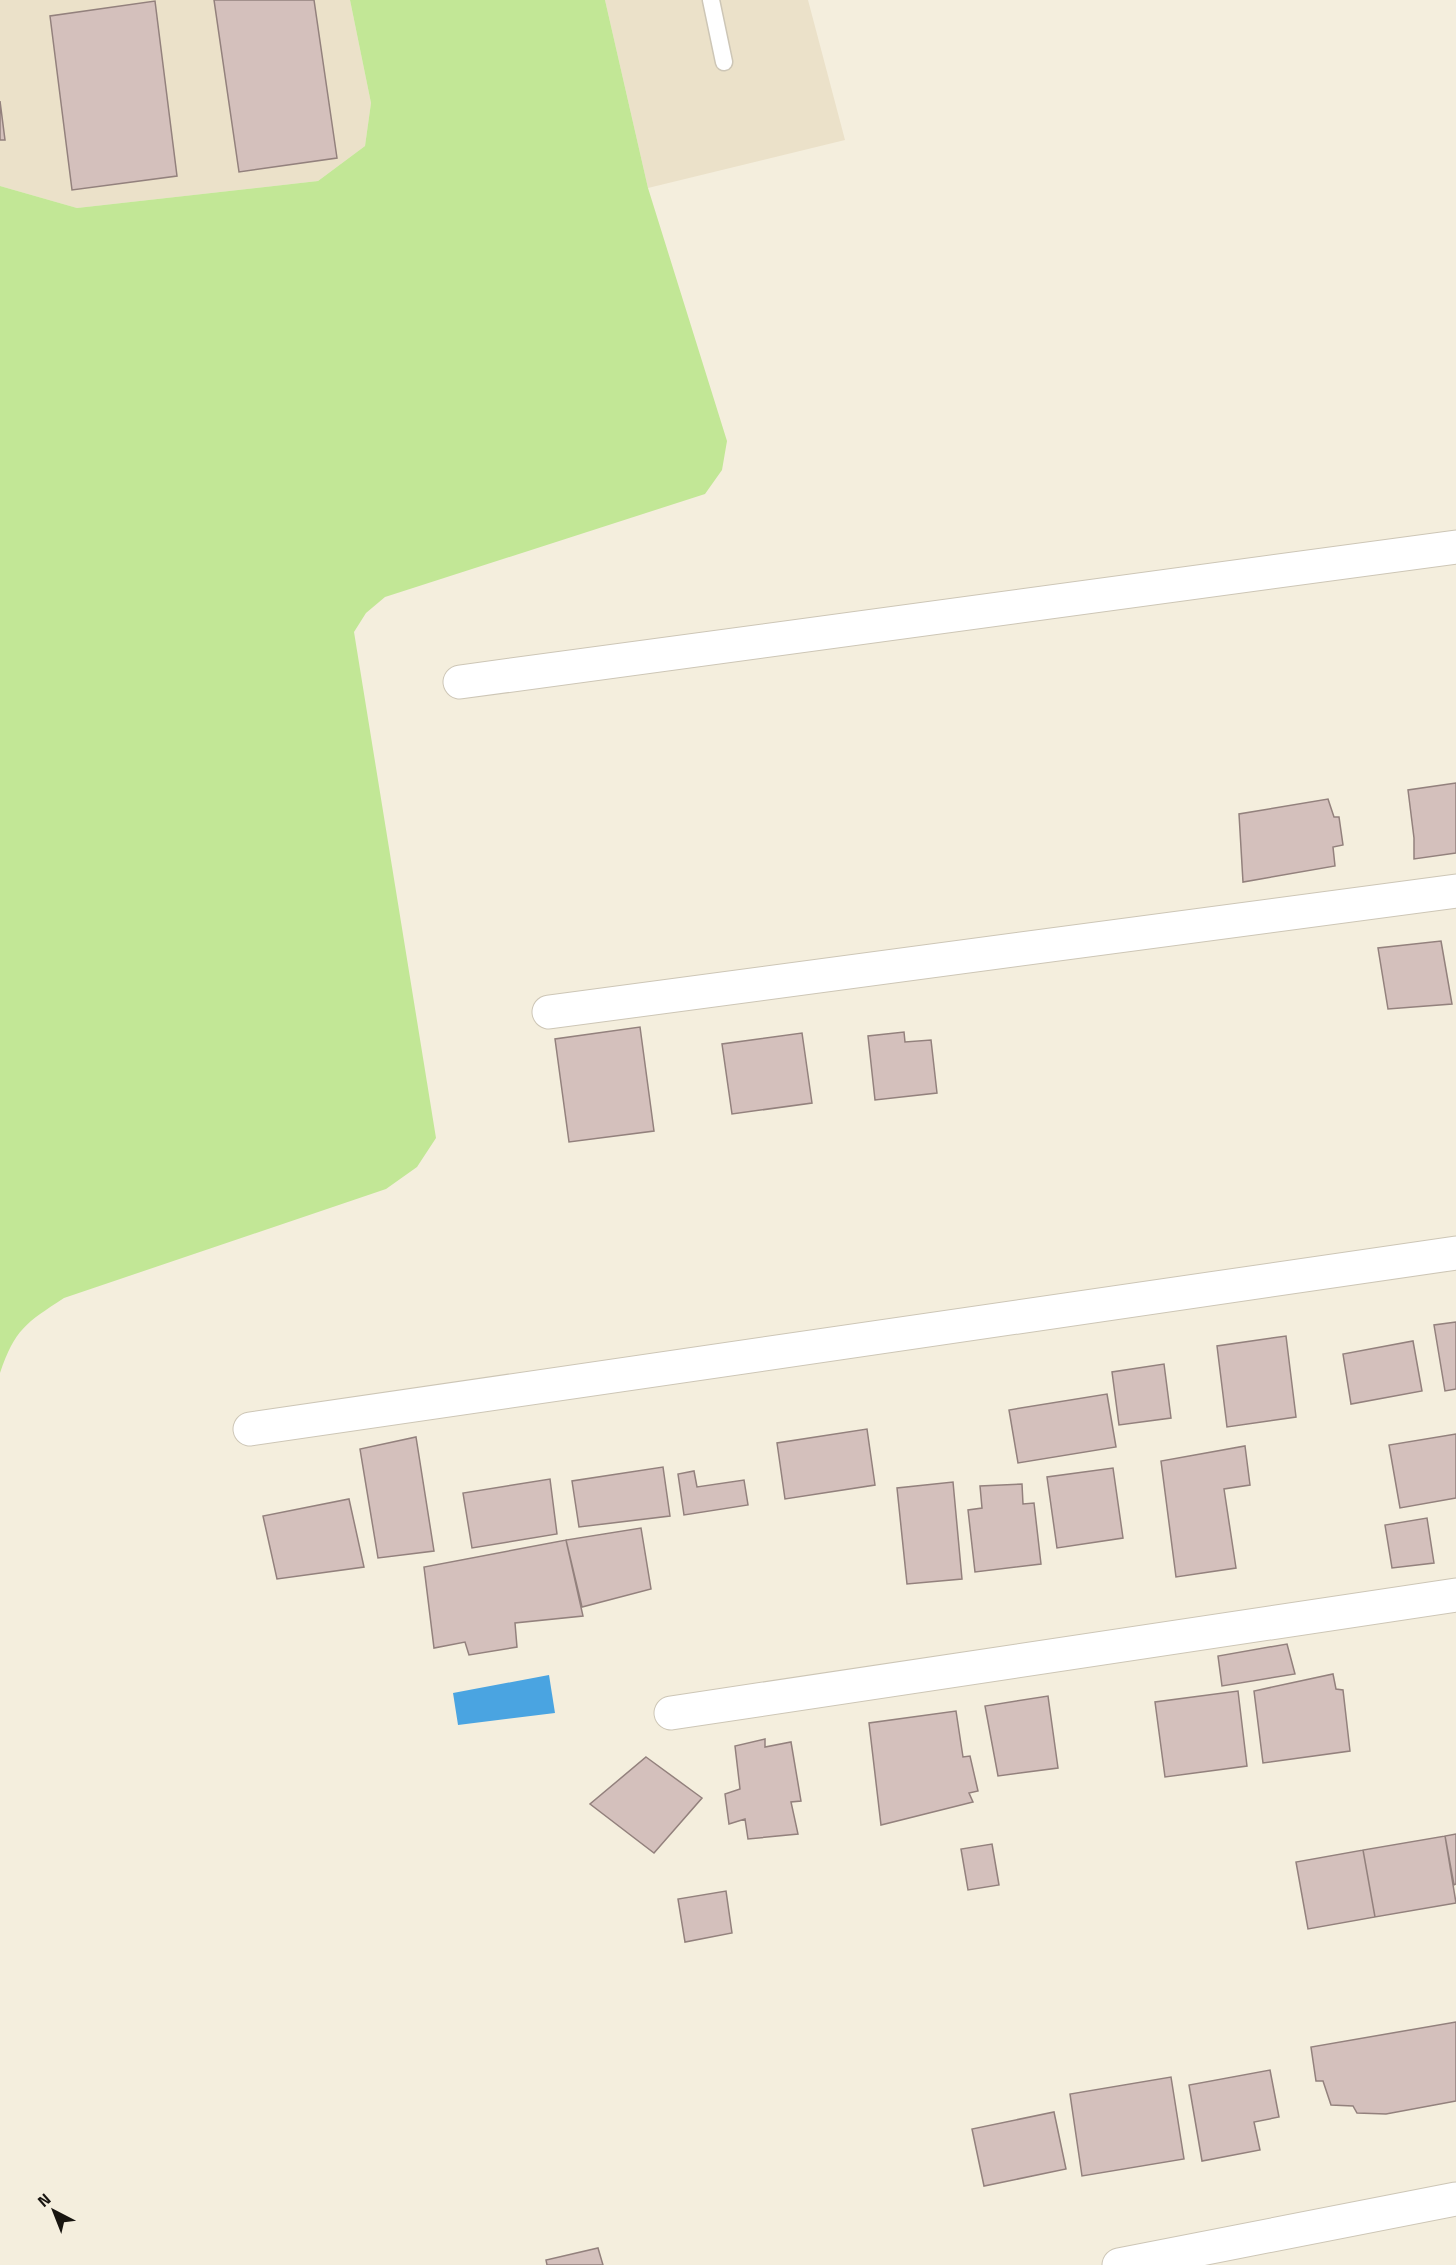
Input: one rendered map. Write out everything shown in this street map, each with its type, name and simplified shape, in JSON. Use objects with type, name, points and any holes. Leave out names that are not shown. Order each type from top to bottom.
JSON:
[{"type":"street","points":[[460,682],[1456,547]]},
{"type":"street","points":[[549,1012],[1456,891]]},
{"type":"street","points":[[250,1429],[1456,1253]]},
{"type":"street","points":[[671,1713],[1456,1595]]},
{"type":"street","points":[[1119,2265],[1456,2199]]},
{"type":"lane","points":[[711,0],[724,62]]},
{"type":"shaded area","points":[[0,0],[350,0],[371,103],[365,146],[318,181],[77,208],[0,186]]},
{"type":"shaded area","points":[[605,0],[808,0],[845,140],[648,188]]},
{"type":"green space","points":[[350,0],[605,0],[648,188],[727,441],[722,470],[705,494],[385,597],[366,613],[354,632],[436,1138],[417,1167],[386,1189],[64,1298],[23,1328],[11,1346],[0,1373],[0,186],[77,208],[318,181],[365,146],[371,103]]},
{"type":"water","points":[[549,1675],[555,1713],[458,1725],[453,1693]]},
{"type":"building","points":[[214,0],[314,0],[337,158],[239,172]]},
{"type":"building","points":[[155,1],[177,176],[72,190],[50,16]]},
{"type":"building","points":[[0,101],[5,140],[0,140]]},
{"type":"building","points":[[1456,783],[1456,853],[1414,859],[1414,838],[1408,790]]},
{"type":"building","points":[[1328,799],[1334,817],[1339,817],[1343,845],[1333,847],[1335,866],[1243,882],[1239,814]]},
{"type":"building","points":[[1441,941],[1452,1004],[1388,1009],[1378,948]]},
{"type":"building","points":[[640,1027],[654,1131],[569,1142],[555,1039]]},
{"type":"building","points":[[904,1032],[905,1042],[931,1040],[937,1093],[875,1100],[868,1036]]},
{"type":"building","points":[[802,1033],[812,1103],[732,1114],[722,1044]]},
{"type":"building","points":[[1456,1322],[1456,1389],[1445,1391],[1434,1325]]},
{"type":"building","points":[[1286,1336],[1296,1417],[1227,1427],[1217,1346]]},
{"type":"building","points":[[1413,1341],[1422,1391],[1351,1404],[1343,1354]]},
{"type":"building","points":[[1164,1364],[1171,1418],[1119,1425],[1112,1372]]},
{"type":"building","points":[[1107,1394],[1116,1447],[1018,1463],[1009,1410]]},
{"type":"building","points":[[867,1429],[875,1485],[785,1499],[777,1443]]},
{"type":"building","points":[[1456,1434],[1456,1498],[1400,1508],[1389,1445]]},
{"type":"building","points":[[416,1437],[434,1551],[378,1558],[360,1449]]},
{"type":"building","points":[[1245,1446],[1250,1485],[1224,1489],[1236,1568],[1176,1577],[1161,1461]]},
{"type":"building","points":[[663,1467],[670,1516],[579,1527],[572,1481]]},
{"type":"building","points":[[1113,1468],[1123,1538],[1057,1548],[1047,1477]]},
{"type":"building","points":[[694,1471],[697,1487],[744,1480],[748,1505],[684,1515],[678,1474]]},
{"type":"building","points":[[550,1479],[557,1534],[472,1548],[463,1493]]},
{"type":"building","points":[[953,1482],[962,1579],[907,1584],[897,1488]]},
{"type":"building","points":[[1022,1484],[1023,1504],[1034,1503],[1041,1564],[975,1572],[968,1510],[982,1508],[980,1486]]},
{"type":"building","points":[[349,1499],[364,1567],[277,1579],[263,1516]]},
{"type":"building","points":[[1427,1518],[1434,1563],[1392,1568],[1385,1525]]},
{"type":"building","points":[[641,1528],[651,1589],[582,1607],[566,1540]]},
{"type":"building","points":[[566,1540],[583,1616],[515,1623],[517,1647],[469,1655],[465,1642],[434,1648],[424,1567]]},
{"type":"building","points":[[1287,1644],[1295,1674],[1222,1686],[1218,1656]]},
{"type":"building","points":[[1333,1674],[1336,1689],[1343,1690],[1350,1751],[1263,1763],[1254,1691]]},
{"type":"building","points":[[1238,1691],[1247,1766],[1165,1777],[1155,1702]]},
{"type":"building","points":[[1048,1696],[1058,1768],[998,1776],[985,1706]]},
{"type":"building","points":[[956,1711],[963,1757],[970,1756],[978,1791],[969,1793],[973,1802],[881,1825],[869,1723]]},
{"type":"building","points":[[765,1739],[765,1747],[791,1742],[801,1801],[791,1802],[798,1834],[748,1839],[745,1819],[729,1824],[725,1794],[740,1789],[735,1746]]},
{"type":"building","points":[[646,1757],[702,1798],[654,1853],[590,1804]]},
{"type":"building","points":[[1456,1834],[1456,1884],[1454,1885],[1445,1836]]},
{"type":"building","points":[[1445,1836],[1456,1903],[1375,1917],[1363,1850]]},
{"type":"building","points":[[992,1844],[999,1885],[968,1890],[961,1849]]},
{"type":"building","points":[[1363,1850],[1375,1917],[1308,1929],[1296,1862]]},
{"type":"building","points":[[726,1891],[732,1933],[685,1942],[678,1899]]},
{"type":"building","points":[[1456,2022],[1456,2101],[1386,2114],[1357,2113],[1353,2106],[1331,2105],[1323,2081],[1316,2081],[1311,2047]]},
{"type":"building","points":[[1270,2070],[1279,2117],[1254,2122],[1260,2150],[1202,2161],[1189,2085]]},
{"type":"building","points":[[1171,2077],[1184,2159],[1082,2176],[1070,2094]]},
{"type":"building","points":[[1054,2112],[1066,2169],[984,2186],[972,2129]]},
{"type":"building","points":[[598,2248],[603,2265],[547,2265],[546,2260]]}]
